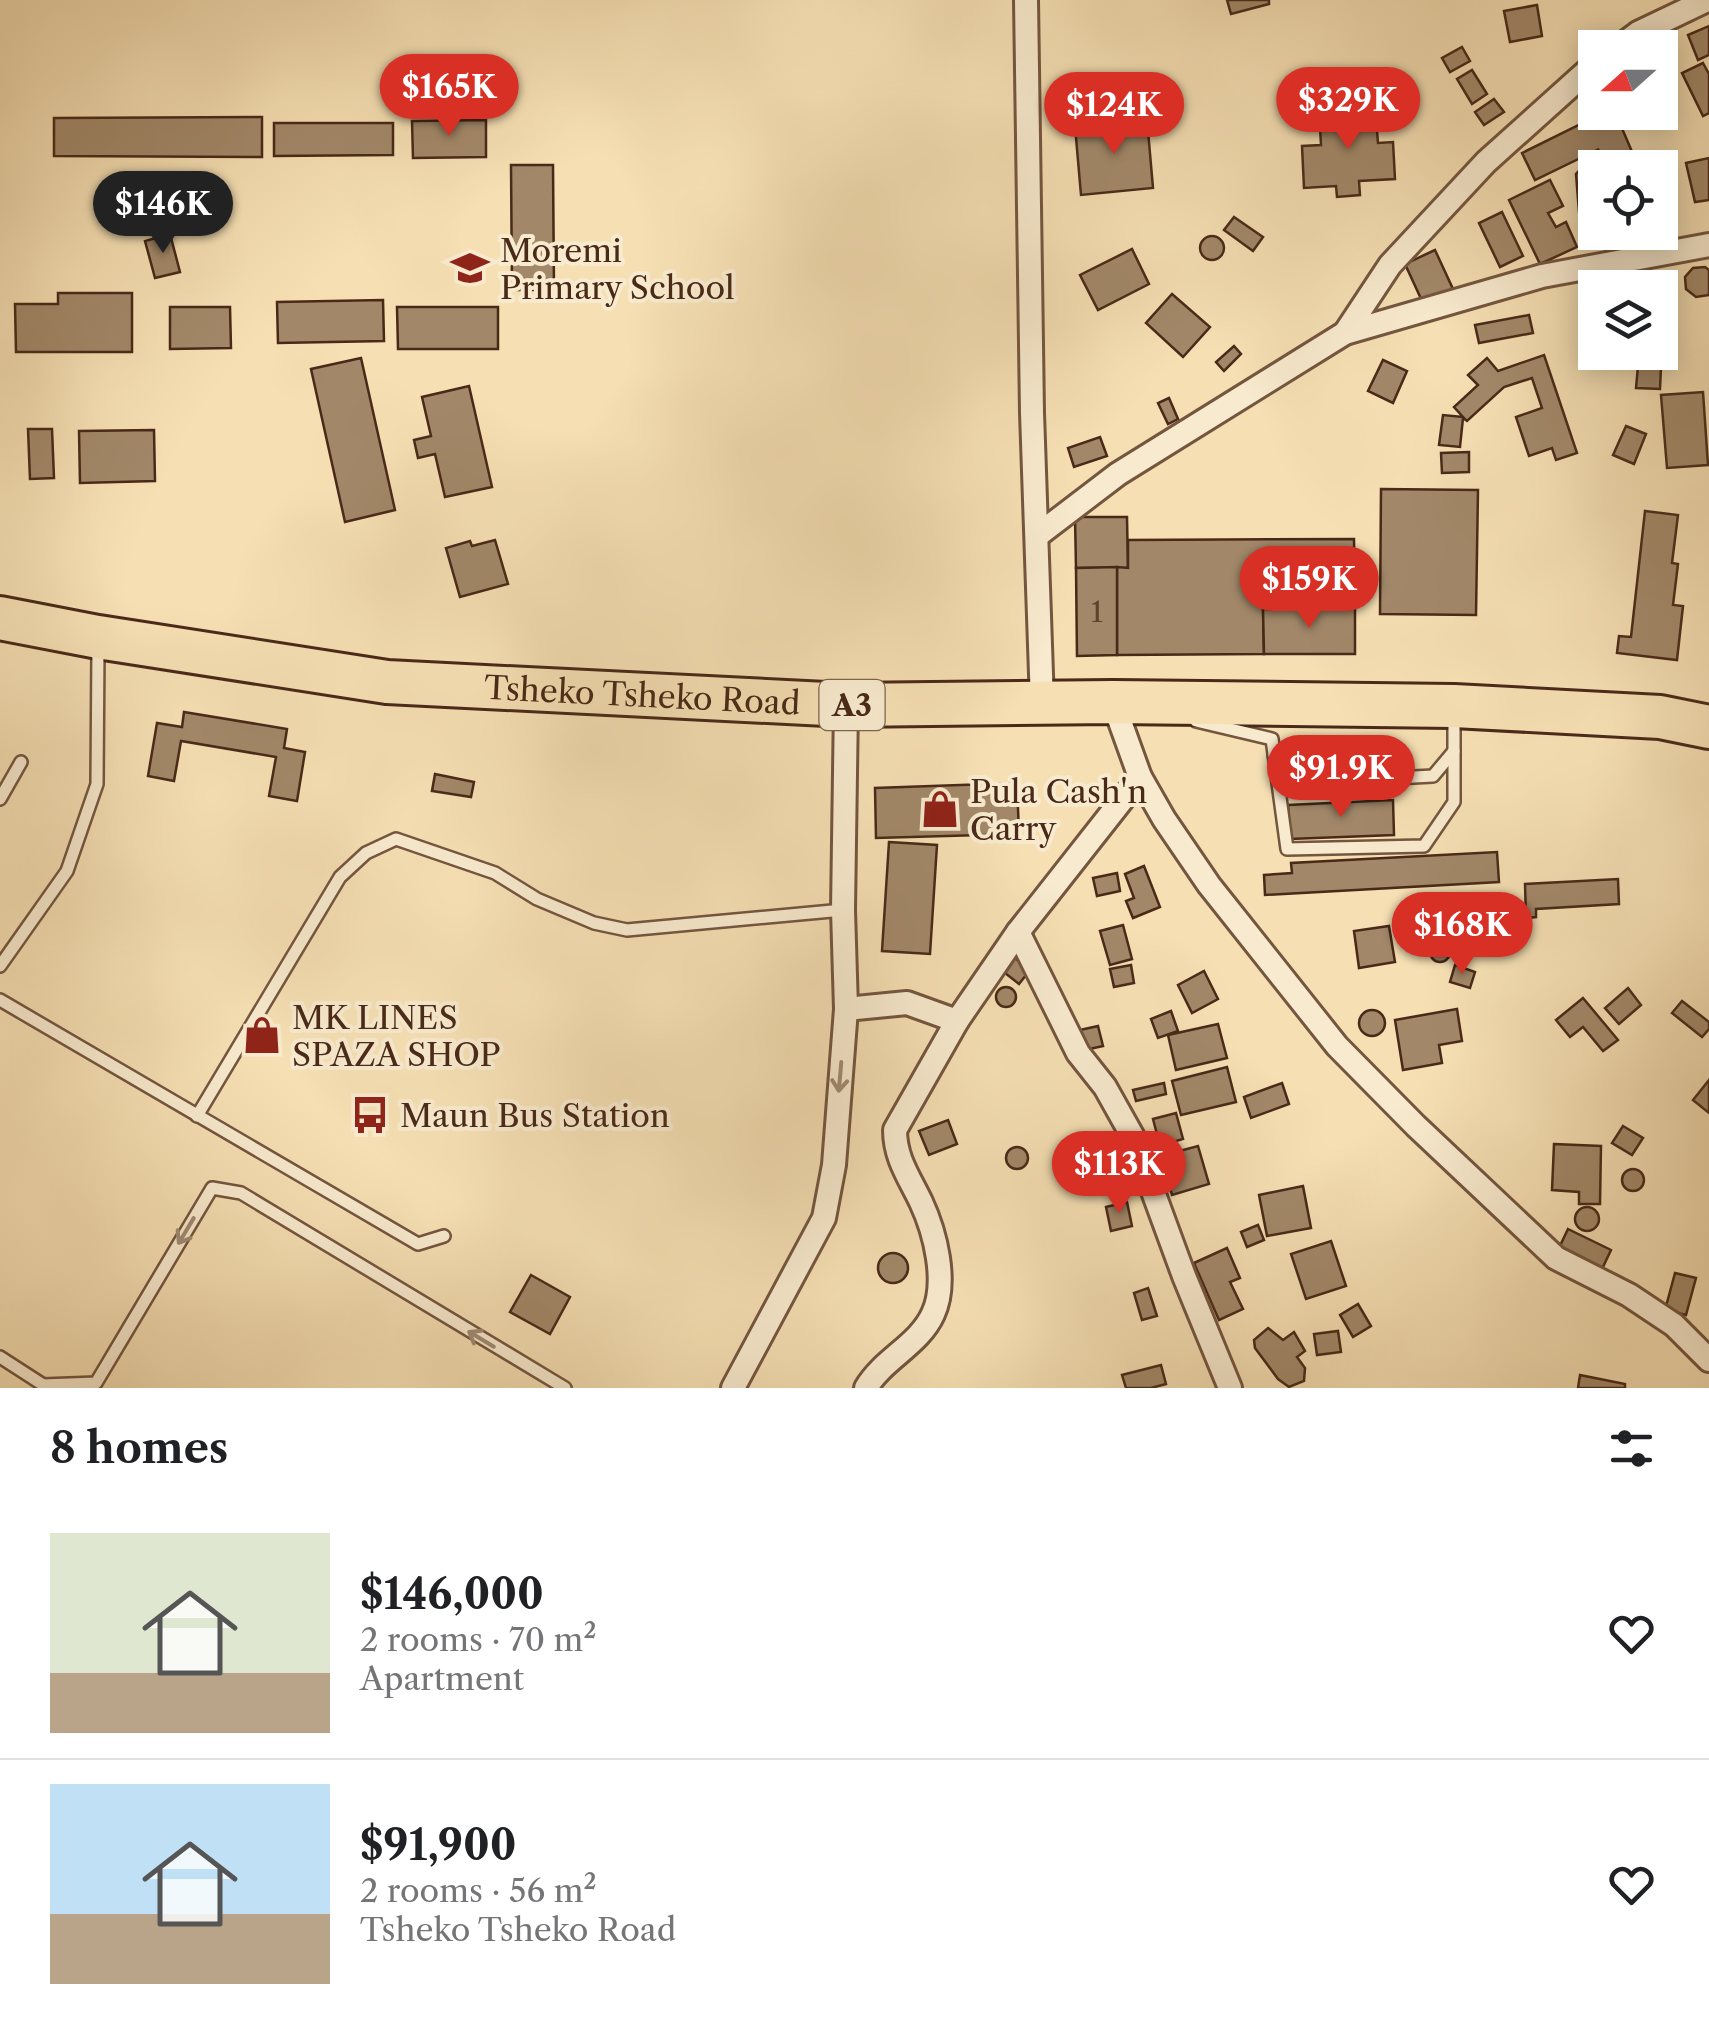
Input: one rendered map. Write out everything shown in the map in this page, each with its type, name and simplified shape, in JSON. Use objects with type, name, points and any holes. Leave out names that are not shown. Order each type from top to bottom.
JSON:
[{"type":"highway","name":"Tsheko Tsheko Road","points":[[0,618],[386,682],[846,705],[1113,702],[1454,706],[1660,717],[1709,727]]},
{"type":"street","points":[[1026,0],[1042,703]]},
{"type":"street","points":[[1644,30],[1707,0]]},
{"type":"street","points":[[1345,333],[1390,265],[1486,162],[1578,79]]},
{"type":"street","points":[[1038,535],[1118,474],[1345,333],[1542,276],[1709,245]]},
{"type":"street","points":[[1113,702],[1140,777],[1209,885],[1337,1046],[1556,1258],[1629,1295],[1674,1325],[1709,1360]]},
{"type":"street","points":[[733,1388],[824,1218],[834,1164],[846,1009],[842,910],[846,705]]},
{"type":"street","points":[[866,1388],[892,1356],[920,1334],[934,1312],[940,1278],[930,1221],[902,1167],[894,1130],[957,1021],[1018,932],[1140,777]]},
{"type":"street","points":[[1018,932],[1078,1053],[1105,1087],[1133,1137],[1230,1388]]},
{"type":"street","points":[[846,1009],[907,1003],[957,1021]]},
{"type":"lane","points":[[0,966],[67,870],[97,784],[98,637]]},
{"type":"lane","points":[[1113,702],[1272,739],[1287,850],[1424,846],[1454,802],[1454,706]]},
{"type":"lane","points":[[1274,755],[1300,783],[1433,776],[1454,751]]},
{"type":"lane","points":[[0,800],[20,762]]},
{"type":"lane","points":[[196,1116],[340,877],[366,853],[396,839],[495,873],[537,899],[626,930],[842,910]]},
{"type":"lane","points":[[0,1000],[418,1244],[444,1236]]},
{"type":"lane","points":[[0,1357],[46,1386],[96,1383],[212,1188],[240,1193],[565,1388]]},
{"type":"building","points":[[1227,0],[1269,0],[1269,4],[1231,14]]},
{"type":"building","points":[[1537,5],[1542,36],[1510,42],[1504,11]]},
{"type":"building","points":[[1709,26],[1709,55],[1698,60],[1688,35]]},
{"type":"building","points":[[1462,47],[1470,61],[1450,72],[1442,58]]},
{"type":"building","points":[[1703,63],[1709,74],[1709,113],[1703,116],[1682,73]]},
{"type":"building","points":[[1472,70],[1487,94],[1472,104],[1457,79]]},
{"type":"building","points":[[1494,99],[1504,112],[1484,125],[1475,112]]},
{"type":"building","points":[[1375,106],[1378,143],[1393,142],[1395,179],[1359,181],[1360,195],[1337,197],[1336,186],[1304,188],[1302,146],[1321,145],[1319,110]]},
{"type":"building","points":[[262,117],[262,157],[54,156],[54,118]]},
{"type":"building","points":[[1147,119],[1153,188],[1081,195],[1075,126]]},
{"type":"building","points":[[486,120],[486,157],[413,158],[412,121]]},
{"type":"building","points":[[274,123],[393,123],[393,155],[274,156]]},
{"type":"building","points":[[1578,125],[1578,130],[1623,130],[1631,150],[1578,150],[1578,159],[1535,180],[1522,153]]},
{"type":"building","points":[[1709,158],[1709,200],[1695,202],[1686,163]]},
{"type":"building","points":[[511,165],[553,165],[554,290],[512,290]]},
{"type":"building","points":[[1550,180],[1563,206],[1548,213],[1556,227],[1566,222],[1577,247],[1540,264],[1509,200]]},
{"type":"building","points":[[1502,212],[1523,256],[1500,267],[1479,223]]},
{"type":"building","points":[[1234,217],[1263,237],[1253,251],[1224,230]]},
{"type":"building","points":[[170,234],[180,272],[155,278],[145,241]]},
{"type":"building","points":[[1212,236],[1224,248],[1212,260],[1200,248]]},
{"type":"building","points":[[1132,249],[1149,284],[1098,310],[1080,275]]},
{"type":"building","points":[[1435,250],[1453,289],[1423,303],[1405,264]]},
{"type":"building","points":[[1693,268],[1709,270],[1709,295],[1696,297],[1686,289],[1685,277]]},
{"type":"building","points":[[58,293],[132,293],[132,352],[16,352],[15,304],[58,304]]},
{"type":"building","points":[[1172,294],[1210,327],[1183,357],[1146,323]]},
{"type":"building","points":[[383,300],[384,341],[278,343],[277,302]]},
{"type":"building","points":[[170,307],[230,307],[231,348],[170,349]]},
{"type":"building","points":[[397,307],[498,307],[498,349],[398,349]]},
{"type":"building","points":[[1529,315],[1533,333],[1479,343],[1475,325]]},
{"type":"building","points":[[1234,346],[1241,354],[1224,371],[1216,362]]},
{"type":"building","points":[[1544,355],[1577,453],[1556,460],[1552,448],[1529,456],[1516,417],[1542,408],[1532,378],[1504,387],[1467,421],[1463,418],[1460,447],[1439,445],[1443,415],[1463,417],[1454,407],[1478,385],[1468,375],[1487,358],[1498,371]]},
{"type":"building","points":[[361,358],[395,510],[345,522],[311,369]]},
{"type":"building","points":[[1383,360],[1407,371],[1393,403],[1368,391]]},
{"type":"building","points":[[1638,370],[1661,370],[1660,389],[1636,388]]},
{"type":"building","points":[[469,386],[492,487],[445,497],[435,454],[418,458],[414,440],[431,436],[422,397]]},
{"type":"building","points":[[1703,392],[1708,465],[1667,468],[1661,395]]},
{"type":"building","points":[[1169,398],[1178,419],[1168,424],[1158,403]]},
{"type":"building","points":[[1626,426],[1646,434],[1634,464],[1613,455]]},
{"type":"building","points":[[28,429],[52,429],[54,478],[30,479]]},
{"type":"building","points":[[154,430],[155,481],[80,483],[79,431]]},
{"type":"building","points":[[1100,437],[1107,456],[1074,467],[1068,448]]},
{"type":"building","points":[[1469,452],[1469,472],[1442,473],[1441,453]]},
{"type":"building","points":[[1381,489],[1478,490],[1476,615],[1380,614]]},
{"type":"building","points":[[1645,511],[1678,515],[1672,563],[1678,564],[1673,605],[1683,606],[1677,660],[1617,653],[1619,636],[1631,637]]},
{"type":"building","points":[[1075,517],[1127,517],[1128,568],[1076,568]]},
{"type":"building","points":[[1354,539],[1355,608],[1263,609],[1264,654],[1117,655],[1117,567],[1128,568],[1128,540]]},
{"type":"building","points":[[495,540],[508,584],[460,597],[446,548],[470,541],[472,546]]},
{"type":"building","points":[[1117,567],[1117,655],[1077,656],[1076,568]]},
{"type":"building","points":[[1355,608],[1355,654],[1264,654],[1263,609]]},
{"type":"building","points":[[184,712],[287,729],[284,748],[305,752],[297,801],[269,796],[276,757],[181,741],[174,781],[148,776],[157,723],[182,727]]},
{"type":"building","points":[[435,774],[474,782],[471,797],[432,791]]},
{"type":"building","points":[[1017,783],[1019,834],[876,838],[875,788]]},
{"type":"building","points":[[1393,800],[1394,835],[1290,839],[1288,805]]},
{"type":"building","points":[[889,842],[937,845],[930,954],[882,951]]},
{"type":"building","points":[[1497,852],[1499,882],[1265,895],[1264,875],[1292,873],[1291,863]]},
{"type":"building","points":[[1144,866],[1160,907],[1133,918],[1126,901],[1134,898],[1125,874]]},
{"type":"building","points":[[1117,873],[1120,891],[1097,896],[1093,878]]},
{"type":"building","points":[[1618,879],[1619,904],[1536,909],[1536,917],[1526,918],[1525,884]]},
{"type":"building","points":[[1123,925],[1132,959],[1110,965],[1100,931]]},
{"type":"building","points":[[1389,926],[1395,962],[1359,968],[1354,931]]},
{"type":"building","points":[[1440,942],[1450,952],[1440,962],[1430,952]]},
{"type":"building","points":[[1015,958],[1030,970],[1019,984],[1005,973]]},
{"type":"building","points":[[1131,965],[1134,983],[1114,987],[1110,969]]},
{"type":"building","points":[[1455,965],[1475,972],[1470,988],[1450,982]]},
{"type":"building","points":[[1204,971],[1218,999],[1192,1013],[1178,985]]},
{"type":"building","points":[[1006,987],[1016,997],[1006,1007],[996,997]]},
{"type":"building","points":[[1628,988],[1641,1005],[1619,1024],[1605,1008]]},
{"type":"building","points":[[1583,998],[1618,1040],[1603,1051],[1583,1027],[1570,1037],[1556,1020]]},
{"type":"building","points":[[1682,1001],[1709,1022],[1702,1037],[1672,1013]]},
{"type":"building","points":[[1457,1009],[1462,1041],[1439,1045],[1442,1063],[1403,1070],[1395,1020]]},
{"type":"building","points":[[1372,1010],[1381,1014],[1385,1023],[1381,1032],[1372,1036],[1363,1032],[1359,1023],[1363,1014]]},
{"type":"building","points":[[1171,1011],[1178,1031],[1158,1038],[1151,1019]]},
{"type":"building","points":[[1218,1024],[1227,1058],[1176,1070],[1168,1035]]},
{"type":"building","points":[[1098,1026],[1103,1046],[1085,1050],[1080,1030]]},
{"type":"building","points":[[1227,1067],[1236,1102],[1181,1115],[1172,1081]]},
{"type":"building","points":[[1709,1080],[1709,1113],[1693,1100]]},
{"type":"building","points":[[1164,1083],[1166,1094],[1136,1101],[1133,1090]]},
{"type":"building","points":[[1282,1083],[1289,1104],[1251,1118],[1244,1097]]},
{"type":"building","points":[[1176,1113],[1183,1139],[1160,1146],[1153,1119]]},
{"type":"building","points":[[948,1120],[957,1144],[929,1155],[919,1131]]},
{"type":"building","points":[[1623,1126],[1643,1138],[1632,1155],[1612,1143]]},
{"type":"building","points":[[1554,1144],[1601,1146],[1600,1204],[1579,1204],[1579,1192],[1552,1190]]},
{"type":"building","points":[[1198,1146],[1209,1184],[1172,1195],[1161,1156]]},
{"type":"building","points":[[1017,1147],[1025,1150],[1025,1166],[1017,1169],[1009,1166],[1006,1158],[1009,1150]]},
{"type":"building","points":[[1633,1169],[1641,1172],[1641,1188],[1633,1191],[1625,1188],[1622,1180],[1625,1172]]},
{"type":"building","points":[[1303,1186],[1311,1228],[1267,1236],[1259,1195]]},
{"type":"building","points":[[1127,1202],[1132,1226],[1111,1231],[1106,1207]]},
{"type":"building","points":[[1587,1207],[1596,1210],[1596,1228],[1587,1231],[1578,1228],[1575,1219],[1578,1210]]},
{"type":"building","points":[[1258,1225],[1264,1240],[1247,1247],[1241,1232]]},
{"type":"building","points":[[1568,1229],[1611,1250],[1602,1269],[1559,1248]]},
{"type":"building","points":[[1331,1241],[1346,1286],[1306,1299],[1291,1254]]},
{"type":"building","points":[[1227,1248],[1240,1278],[1230,1282],[1243,1309],[1219,1320],[1194,1263]]},
{"type":"building","points":[[893,1253],[903,1258],[908,1268],[903,1278],[893,1283],[883,1278],[878,1268],[883,1258]]},
{"type":"building","points":[[1675,1273],[1696,1278],[1686,1315],[1665,1310]]},
{"type":"building","points":[[531,1275],[570,1297],[550,1334],[510,1312]]},
{"type":"building","points":[[1148,1288],[1157,1316],[1142,1320],[1134,1293]]},
{"type":"building","points":[[1358,1304],[1371,1326],[1353,1337],[1340,1315]]},
{"type":"building","points":[[1268,1328],[1283,1340],[1294,1332],[1305,1351],[1297,1357],[1305,1368],[1304,1381],[1289,1387],[1278,1379],[1255,1348],[1254,1340]]},
{"type":"building","points":[[1338,1331],[1341,1352],[1317,1355],[1314,1334]]},
{"type":"building","points":[[1161,1365],[1166,1384],[1126,1388],[1122,1375]]},
{"type":"building","points":[[1580,1375],[1625,1384],[1625,1388],[1578,1388]]},
{"type":"place","name":"Moremi Primary School","points":[[470,268]]},
{"type":"place","name":"Pula Cash'n Carry","points":[[940,809]]},
{"type":"place","name":"MK LINES SPAZA SHOP","points":[[262,1035]]},
{"type":"place","name":"Maun Bus Station","points":[[370,1115]]}]
